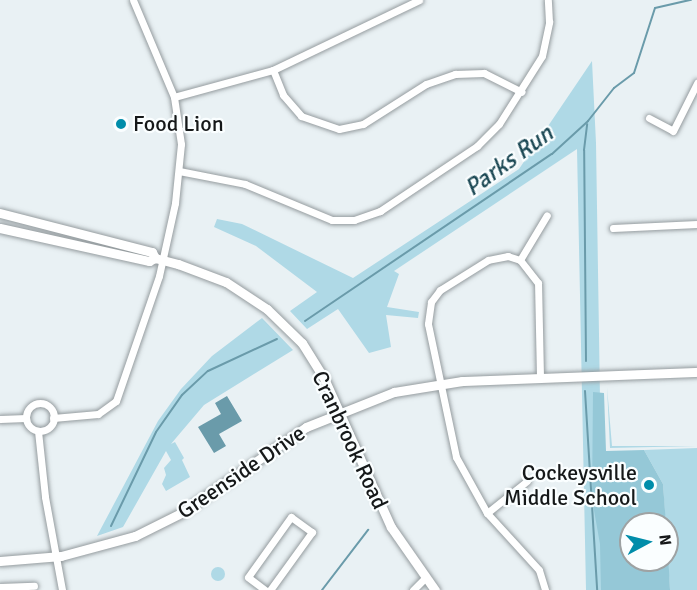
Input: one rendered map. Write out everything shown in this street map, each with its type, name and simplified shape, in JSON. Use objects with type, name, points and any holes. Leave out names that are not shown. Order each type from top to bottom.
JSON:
[{"type":"street","points":[[53,418],[98,414],[116,401],[159,259],[179,171],[180,135],[174,98],[133,0]]},
{"type":"street","points":[[174,98],[273,70],[419,0]]},
{"type":"street","points":[[179,171],[245,184],[332,220],[366,218],[477,146],[499,124],[522,92],[544,48],[548,0]]},
{"type":"street","points":[[273,70],[283,95],[301,116],[339,129],[363,124],[426,84],[455,74],[484,74],[522,92]]},
{"type":"street","points":[[649,118],[673,131],[697,83]]},
{"type":"street","name":"Cranbrook Road","points":[[0,213],[152,252],[159,259],[226,282],[279,320],[308,351],[340,411],[383,512],[435,590]]},
{"type":"street","points":[[520,260],[547,215]]},
{"type":"street","points":[[612,228],[697,224]]},
{"type":"street","name":"Cranbrook Road","points":[[0,228],[149,261],[159,259]]},
{"type":"street","points":[[540,377],[538,283],[520,260],[499,256],[488,260],[440,290],[431,302],[428,324],[456,457],[487,513],[531,557],[545,590]]},
{"type":"street","name":"Greenside Drive","points":[[0,561],[54,558],[117,542],[165,522],[281,442],[340,411],[394,392],[439,383],[697,372]]},
{"type":"street","points":[[38,403],[50,408],[53,418],[50,427],[39,431],[30,427],[26,418],[30,407],[38,403]]},
{"type":"street","points":[[0,419],[26,418]]},
{"type":"street","points":[[39,431],[54,558],[62,590]]},
{"type":"street","points":[[487,513],[527,481]]},
{"type":"street","points":[[291,517],[312,532],[267,590],[248,577],[291,517]]},
{"type":"street","points":[[413,590],[425,578]]},
{"type":"street","points":[[0,587],[34,586]]},
{"type":"shaded area","points":[[592,61],[596,143],[603,590],[586,590],[577,149],[394,271],[399,274],[387,307],[419,312],[418,318],[386,315],[391,347],[369,353],[338,309],[307,329],[290,311],[317,292],[256,246],[214,227],[217,219],[242,224],[353,278],[519,169]]},
{"type":"shaded area","points":[[262,318],[293,350],[204,405],[171,444],[175,442],[184,458],[182,460],[190,477],[166,491],[162,484],[166,475],[164,468],[171,460],[166,451],[123,527],[97,536],[158,421],[181,389],[212,356]]},
{"type":"shaded area","points":[[607,387],[612,446],[697,446],[610,448]]},
{"type":"shaded area","points":[[593,392],[604,393],[606,451],[644,450],[663,484],[665,512],[619,512],[619,572],[669,572],[670,590],[601,590],[600,544],[592,499]]},
{"type":"shaded area","points":[[227,396],[242,421],[219,434],[226,446],[214,453],[198,427],[221,414],[215,403]]},
{"type":"shaded area","points":[[697,448],[697,590],[670,590],[669,572],[679,572],[679,512],[665,512],[663,484],[644,450]]},
{"type":"shaded area","points":[[215,567],[221,567],[225,574],[221,581],[215,581],[211,577],[211,571]]},
{"type":"waterway","name":"Parks Run","points":[[305,321],[552,154],[588,121],[614,88],[634,73],[655,8],[691,0]]},
{"type":"waterway","points":[[586,361],[584,150],[587,124]]},
{"type":"waterway","name":"Parks Run","points":[[111,526],[156,432],[182,395],[208,371],[277,339]]},
{"type":"waterway","points":[[585,391],[597,590]]},
{"type":"waterway","points":[[322,590],[368,530]]},
{"type":"place","name":"Food Lion","points":[[121,124]]},
{"type":"place","name":"Cockeysville Middle School","points":[[649,485]]}]
